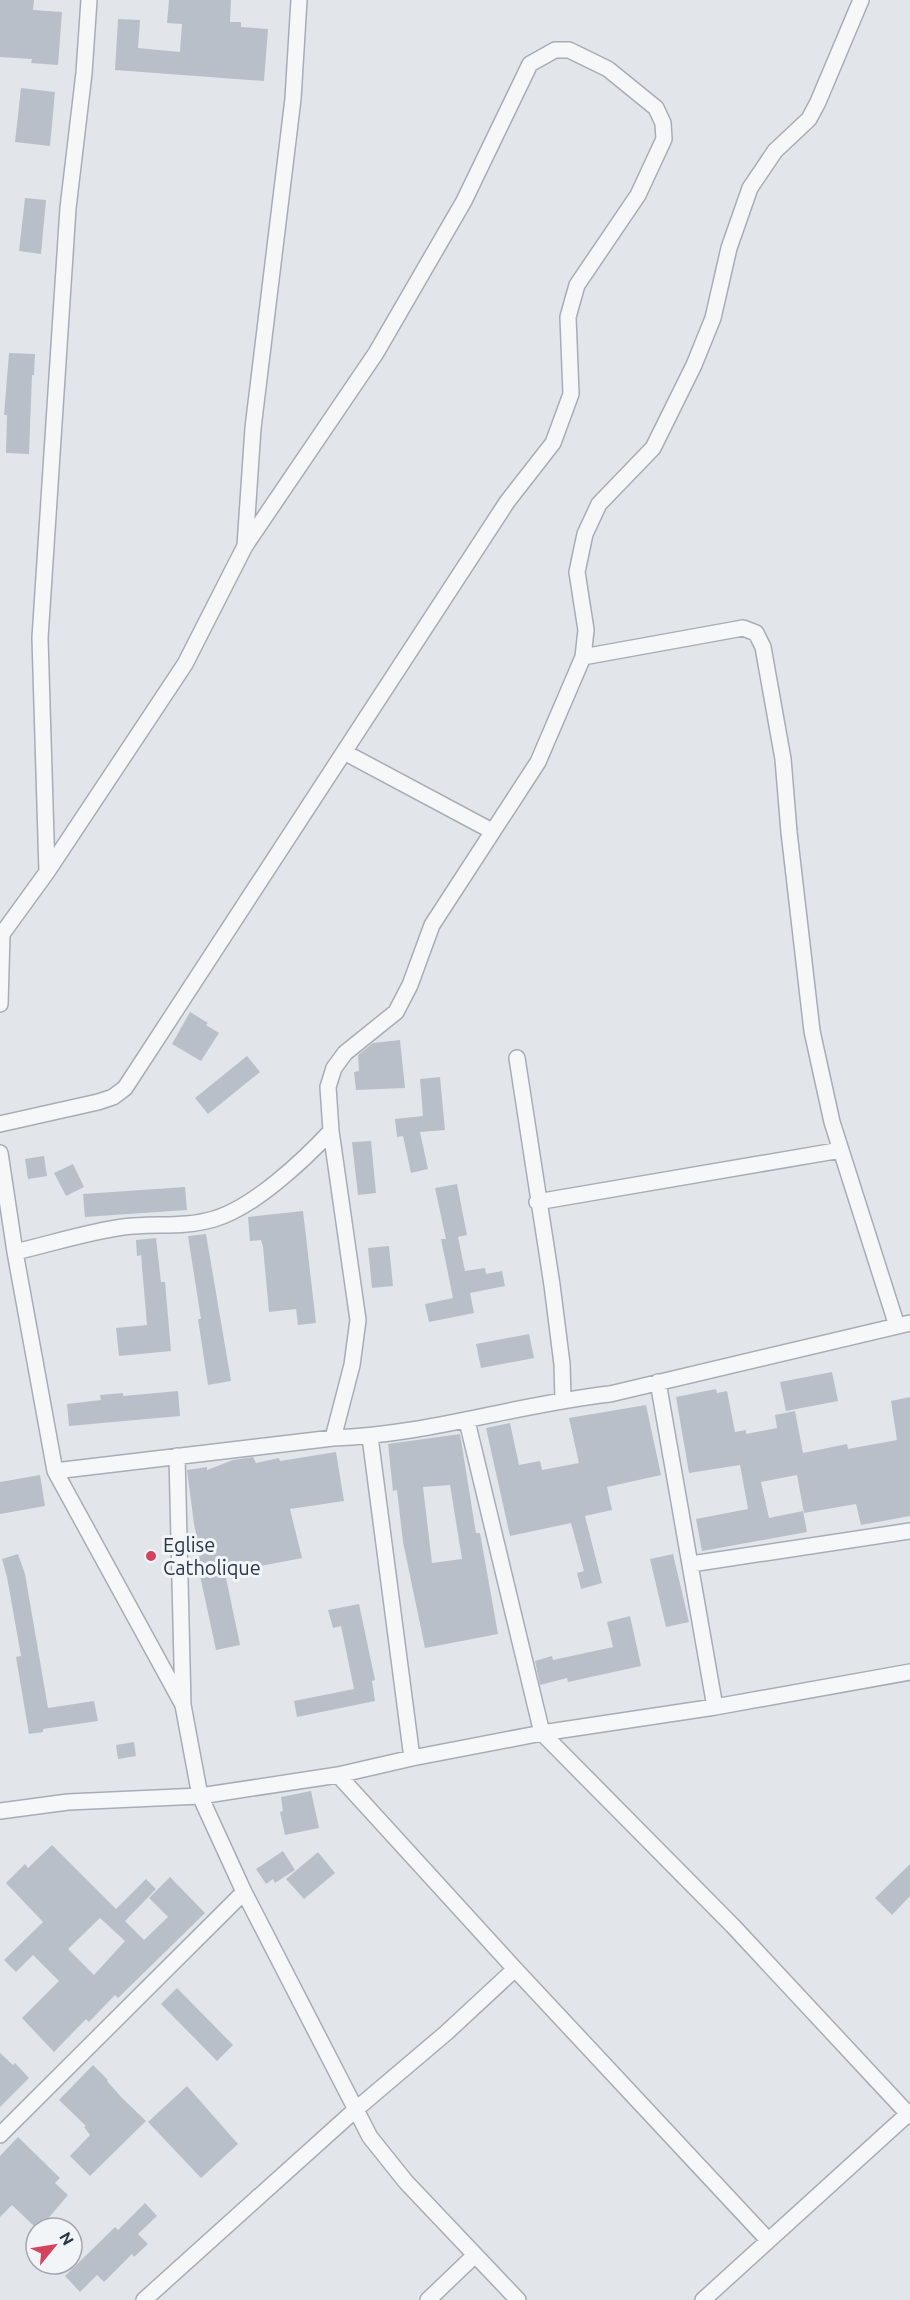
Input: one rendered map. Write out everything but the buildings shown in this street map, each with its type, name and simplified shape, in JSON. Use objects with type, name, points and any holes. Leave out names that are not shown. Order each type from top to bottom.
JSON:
[{"type":"street","points":[[47,872],[40,638],[68,208],[84,73],[89,0]]},
{"type":"street","points":[[245,546],[253,428],[293,99],[299,0]]},
{"type":"street","points":[[333,1438],[352,1365],[358,1320],[331,1131],[328,1088],[334,1068],[345,1053],[396,1012],[410,985],[432,925],[538,762],[583,657],[586,630],[577,572],[585,534],[599,504],[653,448],[694,366],[713,318],[729,248],[750,188],[775,151],[809,119],[861,0]]},
{"type":"street","points":[[0,1004],[1,933],[47,872],[185,664],[245,546],[376,353],[464,201],[530,64],[555,50],[569,50],[608,69],[656,108],[663,123],[664,139],[638,195],[577,285],[568,317],[571,393],[552,443],[507,502],[125,1088],[113,1097],[98,1102],[0,1124]]},
{"type":"street","points":[[55,1471],[333,1438],[370,1437],[467,1421],[563,1399],[610,1394],[904,1324],[832,1122],[812,1031],[783,759],[763,647],[756,633],[743,628],[583,657]]},
{"type":"street","points":[[344,752],[492,831]]},
{"type":"street","points":[[517,1058],[537,1202],[552,1285],[562,1364],[563,1399]]},
{"type":"street","points":[[15,1252],[121,1227],[188,1225],[216,1219],[249,1202],[304,1160],[331,1131]]},
{"type":"street","points":[[537,1202],[841,1150]]},
{"type":"street","points":[[0,1153],[15,1252],[55,1471],[183,1705]]},
{"type":"street","points":[[658,1382],[715,1707]]},
{"type":"street","points":[[467,1421],[542,1733],[733,1926],[909,2114],[703,2300]]},
{"type":"street","points":[[370,1437],[412,1758]]},
{"type":"street","points":[[177,1456],[183,1705],[200,1796],[244,1893],[354,2111],[370,2137],[405,2182],[518,2300]]},
{"type":"street","points":[[691,1564],[910,1531]]},
{"type":"street","points":[[0,1811],[68,1802],[200,1796],[338,1775],[542,1733],[715,1707],[910,1672]]},
{"type":"street","points":[[338,1775],[768,2240]]},
{"type":"street","points":[[0,2135],[244,1893]]},
{"type":"street","points":[[144,2300],[354,2111],[446,2033],[515,1969]]},
{"type":"street","points":[[428,2300],[475,2255]]},
{"type":"place","name":"Eglise Catholique","points":[[151,1556]]}]
